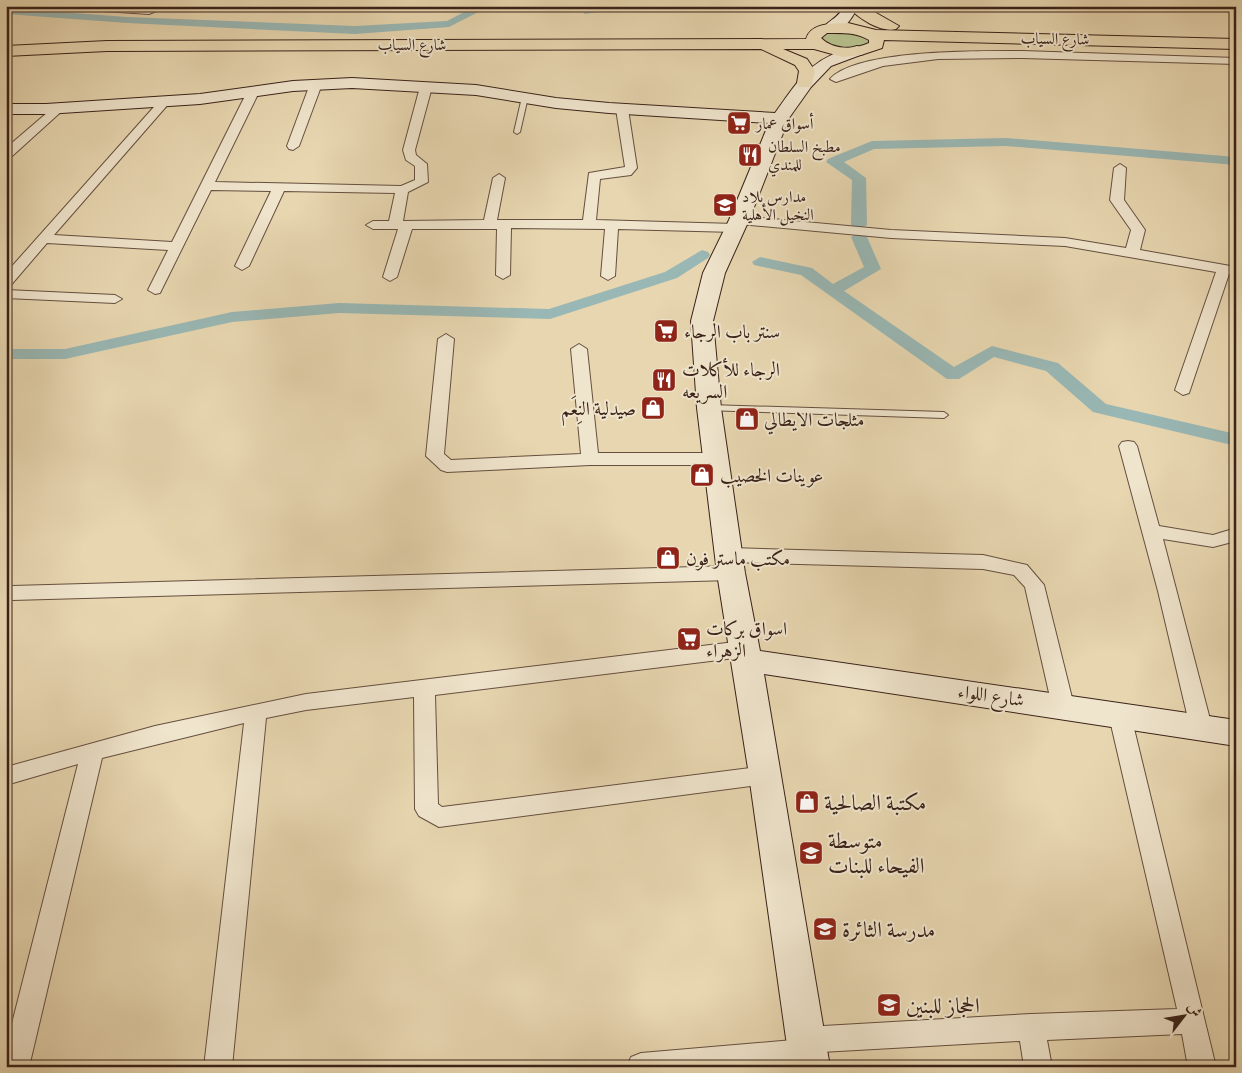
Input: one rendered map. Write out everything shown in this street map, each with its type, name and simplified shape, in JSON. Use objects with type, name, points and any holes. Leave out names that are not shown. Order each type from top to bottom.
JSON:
[{"type":"main road","points":[[823,54],[858,51],[874,40],[852,15]]},
{"type":"main road","points":[[808,1053],[766,775],[744,654],[709,408],[702,321],[714,273],[737,224],[780,118],[805,84],[823,54],[831,28],[852,15],[865,15],[887,25],[918,32],[952,36]]},
{"type":"main road","name":"شارع السياب","points":[[874,40],[952,36],[1236,44]]},
{"type":"main road","name":"شارع السياب","points":[[6,43],[112,38],[823,54]]},
{"type":"main road","name":"شارع السياب","points":[[874,40],[1236,53]]},
{"type":"main road","points":[[742,43],[774,50],[801,62],[807,71],[805,84]]},
{"type":"main road","name":"شارع السياب","points":[[6,51],[107,46],[742,43],[823,54]]},
{"type":"main road","points":[[6,109],[59,108],[200,99],[316,84],[352,83],[476,90],[556,102],[780,118]]},
{"type":"main road","name":"شارع اللواء","points":[[744,654],[1120,716],[1236,732]]},
{"type":"street","points":[[72,6],[149,11],[164,6]]},
{"type":"street","points":[[823,54],[882,64],[953,54],[1108,56],[1236,61]]},
{"type":"street","points":[[293,146],[316,84]]},
{"type":"street","points":[[205,186],[402,190],[422,182],[421,164],[410,157],[409,150],[426,87]]},
{"type":"street","points":[[155,290],[253,92]]},
{"type":"street","points":[[6,282],[166,100]]},
{"type":"street","points":[[6,155],[59,108]]},
{"type":"street","points":[[589,224],[594,176],[626,172],[632,168],[622,108]]},
{"type":"street","points":[[1120,168],[1117,200],[1138,230],[1132,254]]},
{"type":"street","points":[[490,224],[499,178]]},
{"type":"street","points":[[242,266],[279,187]]},
{"type":"street","points":[[390,277],[400,225],[402,190]]},
{"type":"street","points":[[503,275],[504,224]]},
{"type":"street","points":[[608,276],[612,224]]},
{"type":"street","points":[[373,225],[737,224],[891,234],[1065,242],[1230,270],[1183,390]]},
{"type":"street","points":[[44,239],[176,246]]},
{"type":"street","points":[[6,294],[115,299]]},
{"type":"street","points":[[446,339],[435,456],[447,466],[590,459],[716,459]]},
{"type":"street","points":[[579,349],[590,459]]},
{"type":"street","points":[[1128,446],[1168,591],[1201,727]]},
{"type":"street","points":[[1150,531],[1213,542],[1236,534]]},
{"type":"street","points":[[12,593],[731,564],[973,562],[1020,570],[1034,585],[1063,706]]},
{"type":"street","points":[[6,776],[92,751],[306,702],[744,654]]},
{"type":"street","points":[[424,688],[427,808],[439,817],[766,775]]},
{"type":"street","points":[[218,1067],[256,712]]},
{"type":"street","points":[[1120,716],[1193,1021],[1202,1067]]},
{"type":"street","points":[[15,1067],[92,751]]},
{"type":"street","points":[[640,1067],[808,1053],[1031,1027],[1193,1021]]},
{"type":"street","points":[[1031,1027],[1038,1067]]},
{"type":"lane","points":[[517,132],[525,97]]},
{"type":"lane","points":[[709,408],[944,415]]},
{"type":"green space","points":[[844,30],[872,40],[866,47],[838,49],[820,39],[826,32]]},
{"type":"waterway","points":[[6,11],[127,20],[355,30],[449,24],[485,6]]},
{"type":"waterway","points":[[578,6],[585,11],[616,6]]},
{"type":"waterway","points":[[859,225],[859,178],[833,162],[872,145],[1006,142],[1236,161]]},
{"type":"waterway","points":[[832,291],[873,269],[859,237]]},
{"type":"waterway","points":[[6,354],[65,354],[232,317],[339,308],[550,314],[671,275],[702,255]]},
{"type":"waterway","points":[[760,262],[806,271],[832,291]]},
{"type":"waterway","points":[[832,291],[884,325],[953,375],[992,351],[1052,367],[1100,408],[1236,440]]},
{"type":"place","name":"أسواق عمار","points":[[739,123]]},
{"type":"place","name":"مطبخ السلطان للمندي","points":[[750,155]]},
{"type":"place","name":"مدارس بلاد النخيل الأهلية","points":[[725,205]]},
{"type":"place","name":"سنتر باب الرجاء","points":[[666,331]]},
{"type":"place","name":"الرجاء للأكلات السريعه","points":[[664,380]]},
{"type":"place","name":"صيدلية النِعَم","points":[[653,408]]},
{"type":"place","name":"مثلجات الايطالي","points":[[747,419]]},
{"type":"place","name":"عوينات الخصيب","points":[[702,475]]},
{"type":"place","name":"مكتب ماستر فون","points":[[668,558]]},
{"type":"place","name":"اسواق بركات الزهراء","points":[[689,639]]},
{"type":"place","name":"مكتبة الصالحية","points":[[807,802]]},
{"type":"place","name":"متوسطة الفيحاء للبنات","points":[[811,853]]},
{"type":"place","name":"مدرسة الثائرة","points":[[825,929]]},
{"type":"place","name":"الحجاز للبنين","points":[[889,1005]]}]
